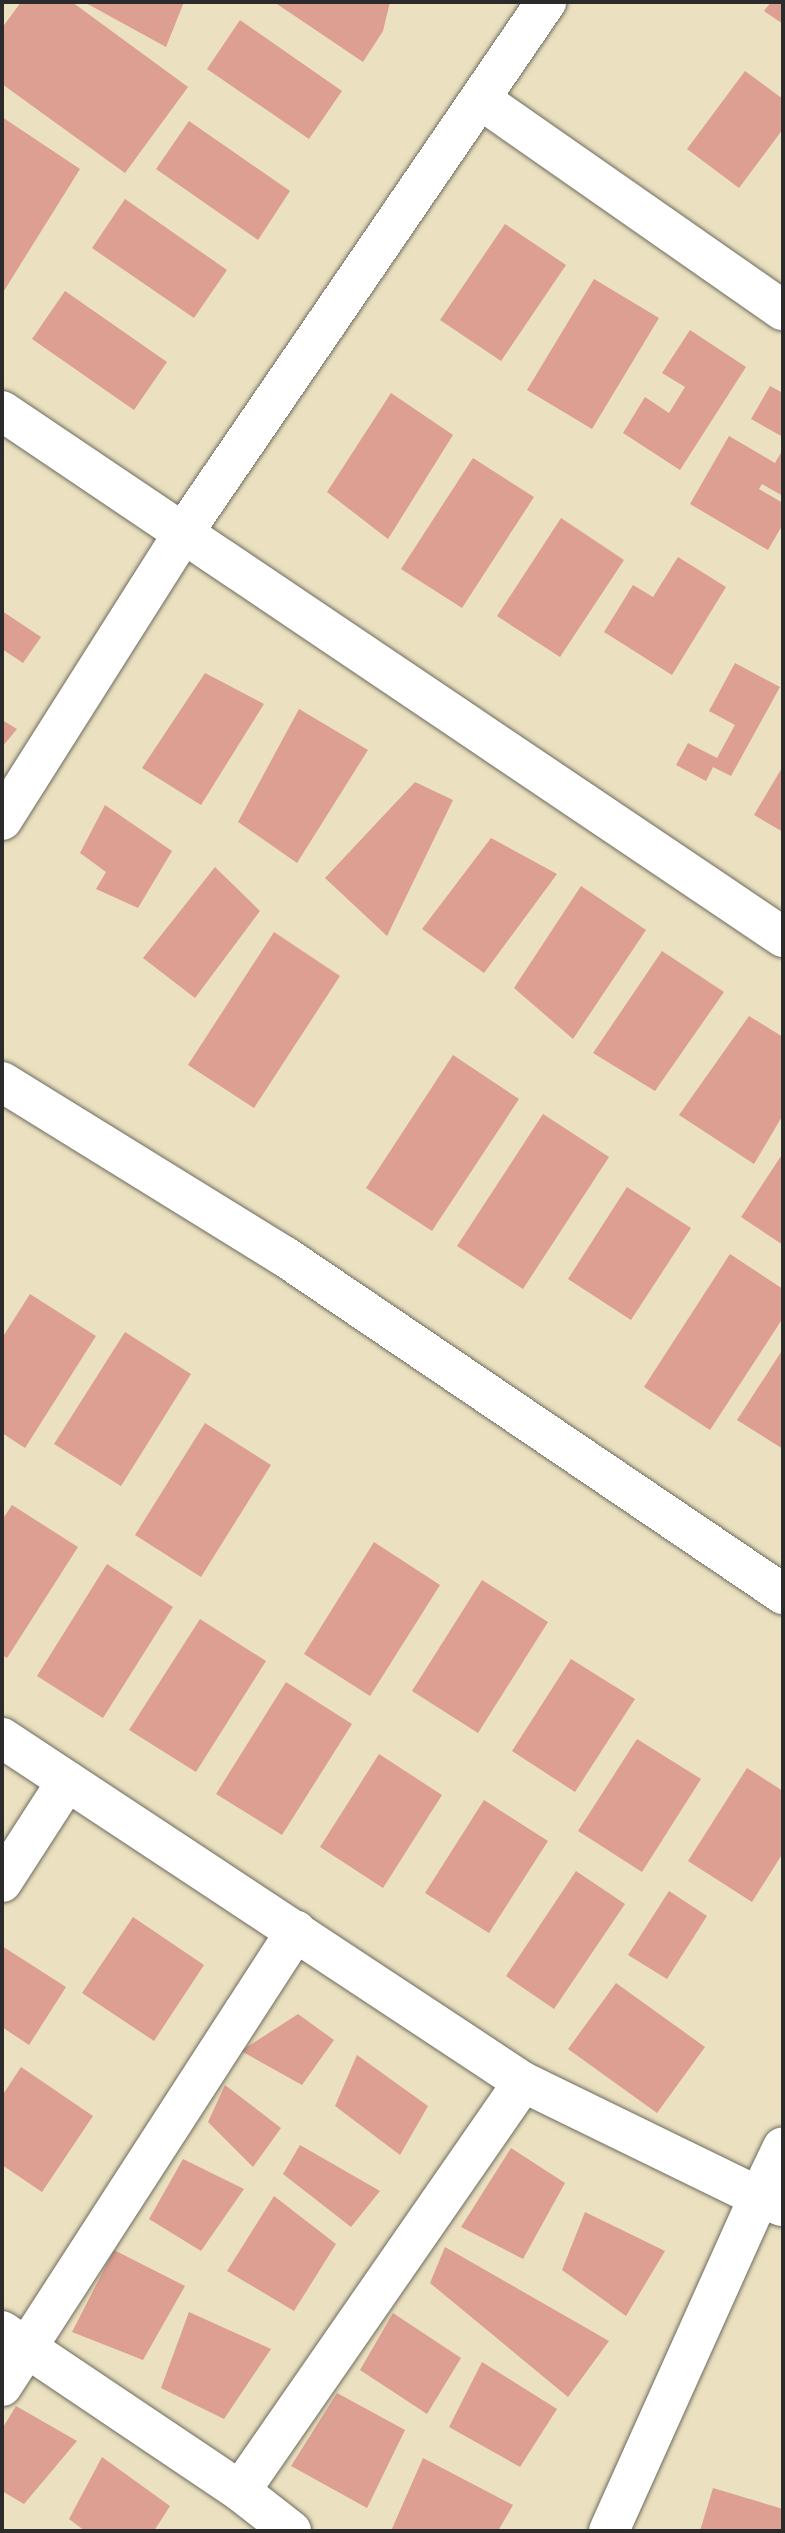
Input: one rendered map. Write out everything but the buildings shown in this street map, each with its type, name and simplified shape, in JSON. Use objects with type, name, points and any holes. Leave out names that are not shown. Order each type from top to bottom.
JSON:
[{"type":"street","points":[[2,820],[185,530],[546,2]]},
{"type":"street","points":[[480,99],[783,310]]},
{"type":"street","points":[[2,411],[185,530],[783,937]]},
{"type":"street","points":[[2,1082],[284,1256],[783,1594]]},
{"type":"street","points":[[2,1738],[523,2082],[771,2202]]},
{"type":"street","points":[[2,1882],[67,1781]]},
{"type":"street","points":[[2,2386],[15,2340],[296,1931]]},
{"type":"street","points":[[240,2491],[523,2082]]},
{"type":"street","points":[[609,2531],[771,2202],[783,2147]]},
{"type":"street","points":[[15,2340],[240,2491],[291,2531]]}]
